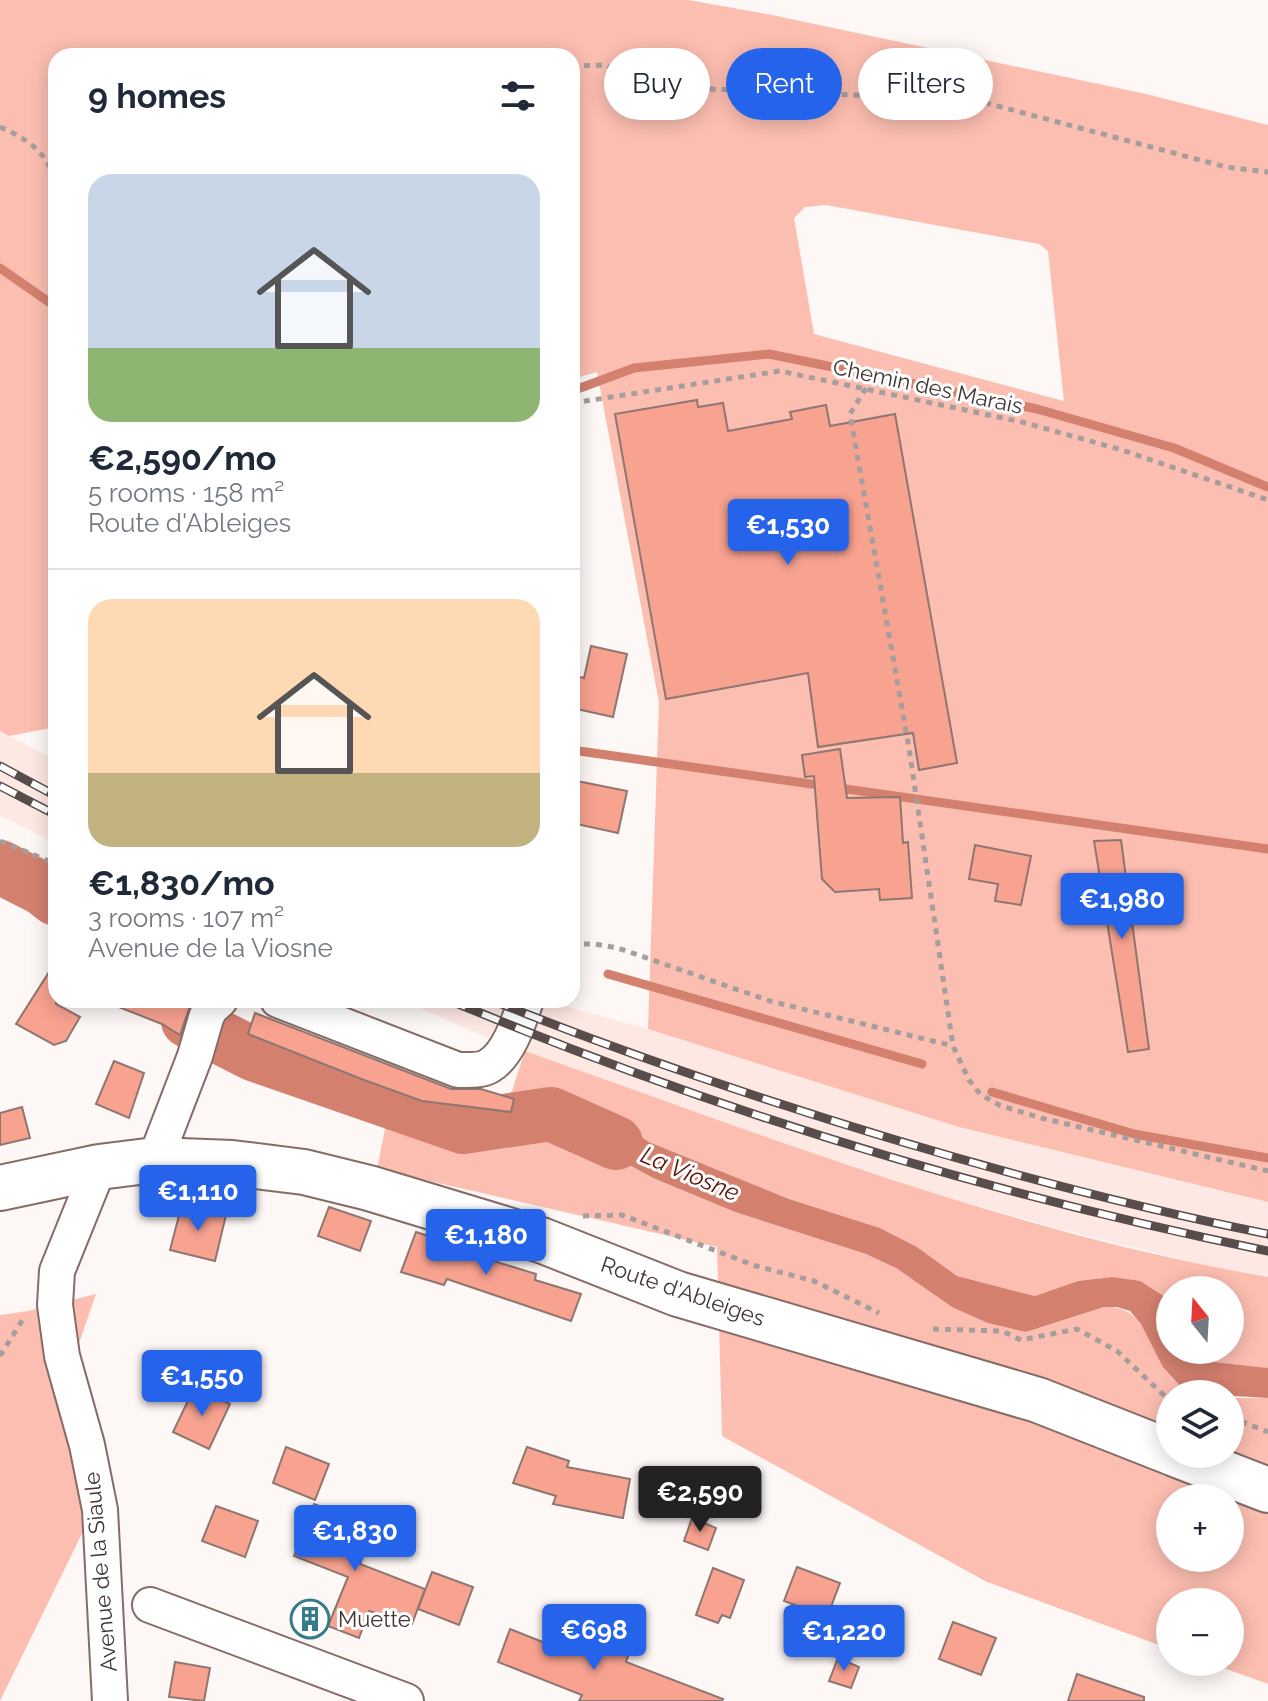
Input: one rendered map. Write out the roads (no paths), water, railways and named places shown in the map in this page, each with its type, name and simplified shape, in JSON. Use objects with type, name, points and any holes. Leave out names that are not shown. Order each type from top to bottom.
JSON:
[{"type":"main road","name":"Route d'Ableiges","points":[[0,1188],[99,1167],[155,1160],[232,1163],[304,1172],[369,1188],[541,1240],[678,1294],[1038,1400],[1156,1446]]},
{"type":"main road","name":"Route d'Ableiges","points":[[1212,1468],[1268,1490]]},
{"type":"street","points":[[299,1008],[458,1070],[488,1067],[507,1046],[523,1008]]},
{"type":"street","points":[[155,1160],[213,1009]]},
{"type":"street","name":"Avenue de la Siaule","points":[[99,1167],[57,1271],[55,1305],[62,1356],[87,1445],[100,1510],[110,1701]]},
{"type":"street","points":[[150,1605],[406,1701]]},
{"type":"water","points":[[548,1099],[606,1114],[649,1142],[789,1199],[880,1228],[917,1247],[957,1276],[1035,1296],[1078,1281],[1112,1277],[1140,1281],[1156,1291],[1156,1353],[1141,1324],[1130,1311],[1104,1307],[1026,1332],[988,1323],[952,1307],[896,1268],[866,1254],[735,1212],[653,1178],[600,1149],[546,1132]]},
{"type":"water","points":[[1161,1364],[1232,1364],[1268,1368],[1268,1398],[1244,1397],[1244,1380],[1175,1380]]},
{"type":"waterway","points":[[0,268],[48,301]]},
{"type":"waterway","points":[[580,388],[634,368],[769,354],[1037,409],[1174,448],[1268,487]]},
{"type":"waterway","points":[[580,751],[1268,849]]},
{"type":"waterway","name":"La Viosne","points":[[0,867],[48,893]]},
{"type":"waterway","points":[[608,974],[922,1064]]},
{"type":"waterway","name":"La Viosne","points":[[188,1021],[253,1054],[463,1127],[551,1114],[616,1143]]},
{"type":"waterway","points":[[992,1092],[1134,1134],[1268,1158]]},
{"type":"railway","points":[[0,766],[48,792]]},
{"type":"railway","points":[[0,786],[48,811]]},
{"type":"railway","points":[[469,1008],[649,1078],[852,1145],[1059,1203],[1268,1251]]},
{"type":"railway","points":[[512,1008],[662,1064],[889,1138],[1078,1191],[1268,1234]]},
{"type":"place","name":"Muette","points":[[310,1619]]}]
